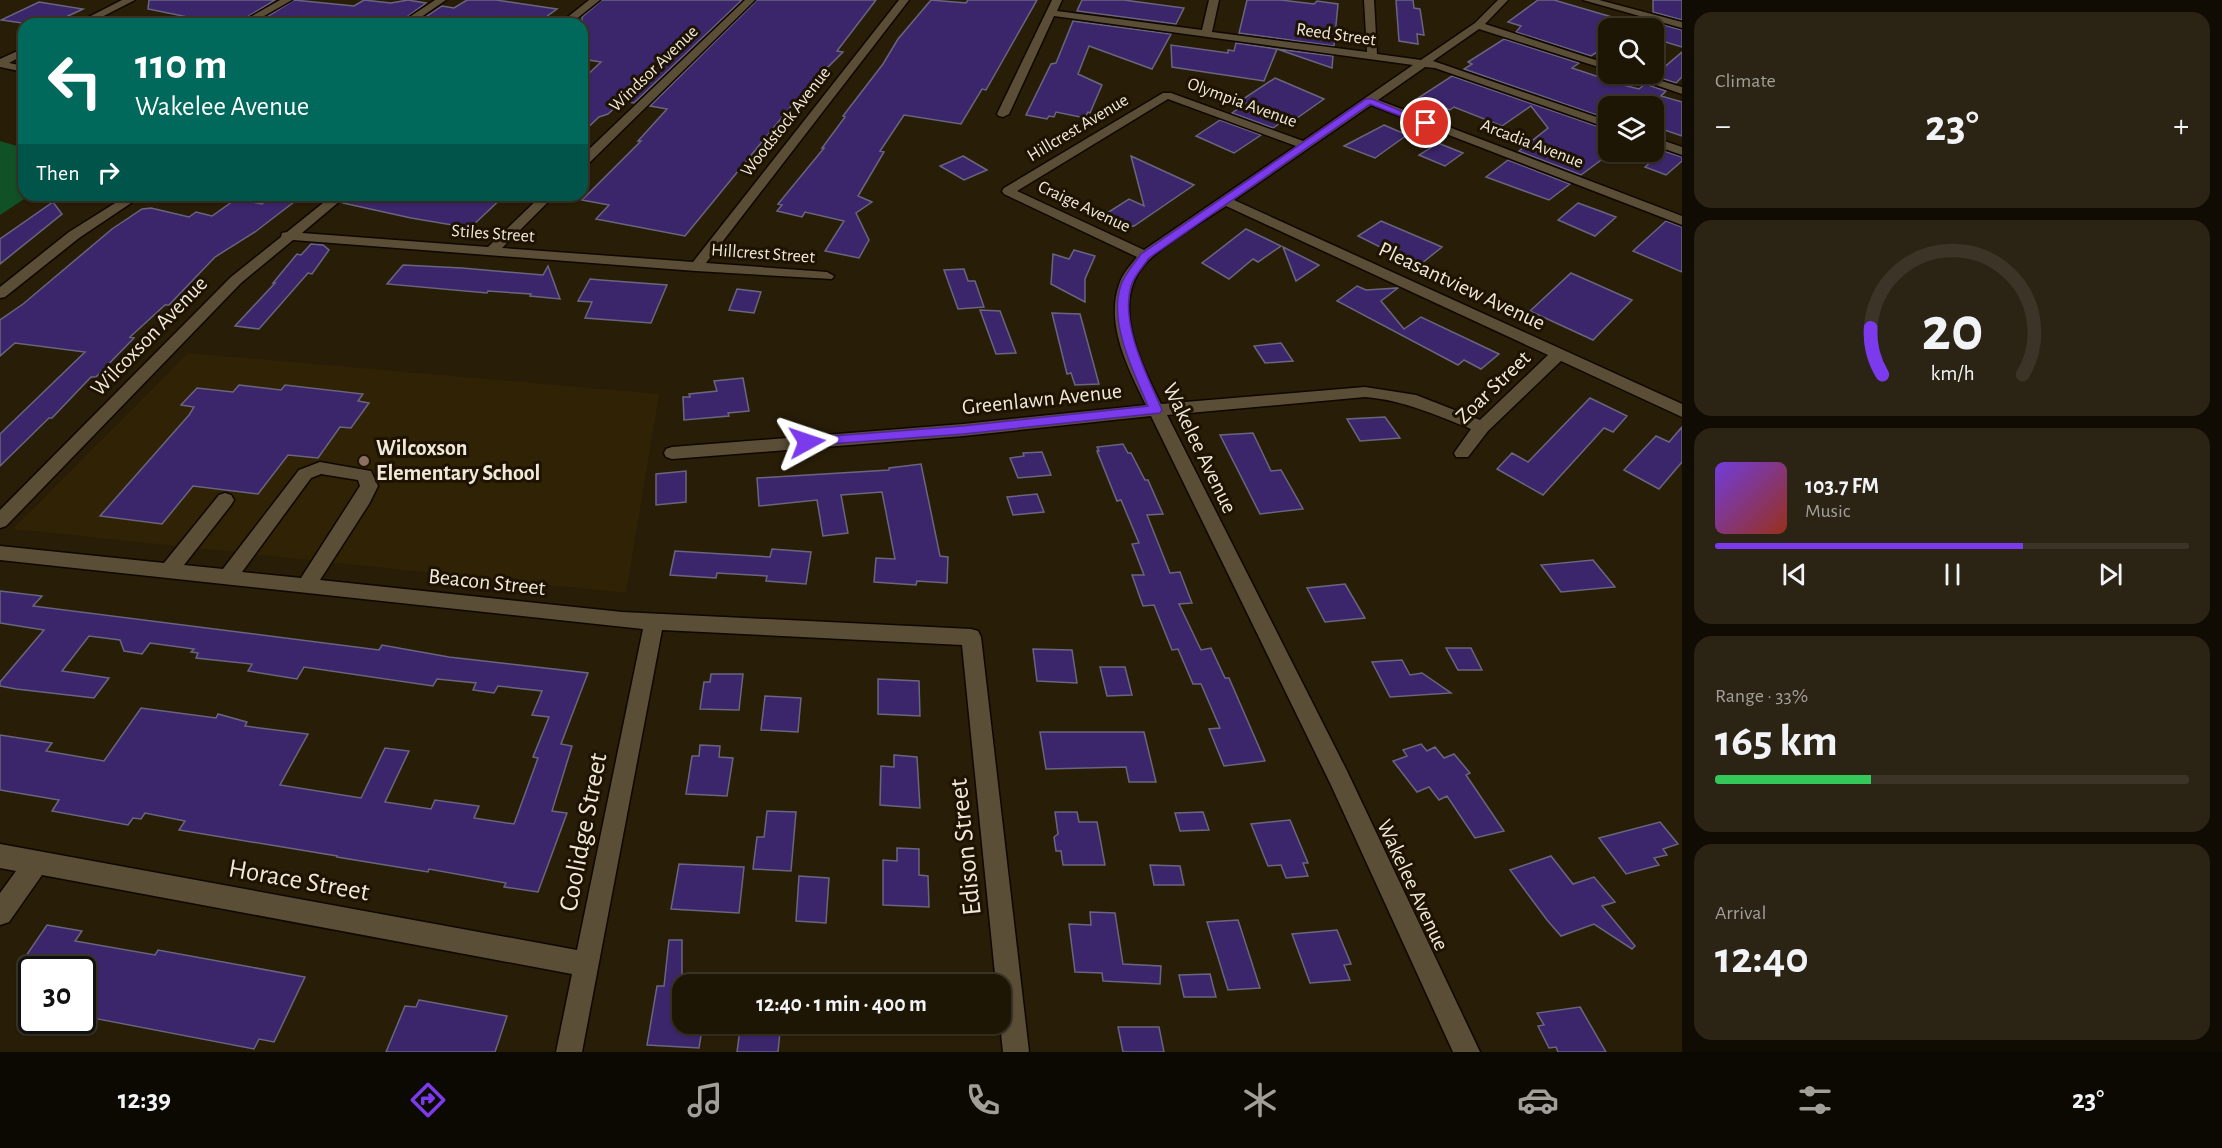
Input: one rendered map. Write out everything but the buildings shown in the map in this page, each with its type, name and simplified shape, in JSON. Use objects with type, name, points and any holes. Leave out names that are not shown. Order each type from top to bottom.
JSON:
[{"type":"street","points":[[112,0],[128,1]]},
{"type":"street","points":[[254,18],[287,0]]},
{"type":"street","points":[[413,18],[441,0]]},
{"type":"street","points":[[572,18],[595,0]]},
{"type":"street","name":"Windsor Avenue","points":[[588,157],[750,0]]},
{"type":"street","name":"Woodstock Avenue","points":[[696,267],[904,0]]},
{"type":"street","points":[[1003,114],[1057,0]]},
{"type":"street","points":[[1206,35],[1214,0]]},
{"type":"street","points":[[1369,0],[1372,58]]},
{"type":"street","name":"Wakelee Avenue","points":[[1467,1052],[1339,778],[1156,410],[1131,353],[1123,308],[1126,284],[1145,256],[1478,25],[1496,10],[1503,0]]},
{"type":"street","points":[[1588,0],[1682,25]]},
{"type":"street","points":[[93,18],[128,1]]},
{"type":"street","name":"Reed Street","points":[[1051,13],[1372,58],[1424,63],[1447,68],[1598,121]]},
{"type":"street","points":[[1478,25],[1598,64]]},
{"type":"street","points":[[0,63],[18,54]]},
{"type":"street","points":[[0,63],[18,68]]},
{"type":"street","points":[[1660,84],[1682,91]]},
{"type":"street","name":"Olympia Avenue","points":[[1167,95],[1304,145]]},
{"type":"street","name":"Hillcrest Avenue","points":[[1008,191],[1167,95]]},
{"type":"street","name":"Arcadia Avenue","points":[[1369,100],[1682,221]]},
{"type":"street","points":[[1664,145],[1682,151]]},
{"type":"street","name":"Craige Avenue","points":[[1008,191],[1145,256]]},
{"type":"street","name":"Pleasantview Avenue","points":[[1224,200],[1682,411]]},
{"type":"street","points":[[0,294],[74,235],[128,201]]},
{"type":"street","name":"Wilcoxson Avenue","points":[[1,519],[222,294],[287,236],[333,201]]},
{"type":"street","points":[[490,252],[543,201]]},
{"type":"street","name":"Stiles Street","points":[[287,236],[696,267]]},
{"type":"street","name":"Hillcrest Street","points":[[696,267],[827,276]]},
{"type":"street","name":"Zoar Street","points":[[1462,453],[1482,427],[1559,354]]},
{"type":"street","name":"Greenlawn Avenue","points":[[672,453],[963,430],[1156,410],[1380,392],[1416,400],[1482,427]]},
{"type":"street","points":[[228,578],[305,474],[320,468],[365,475],[369,486],[363,499],[306,586]]},
{"type":"street","points":[[169,571],[225,500]]},
{"type":"street","name":"Beacon Street","points":[[0,553],[654,623],[971,637]]},
{"type":"street","name":"Coolidge Street","points":[[569,1052],[654,623]]},
{"type":"street","name":"Edison Street","points":[[971,637],[1016,1052]]},
{"type":"street","name":"Horace Street","points":[[0,856],[586,964]]},
{"type":"street","points":[[0,913],[37,862]]},
{"type":"shaded area","name":"Wilcoxson Elementary School","points":[[188,353],[659,394],[626,593],[13,529]]},
{"type":"green space","points":[[0,141],[18,146],[18,201],[21,201],[0,215]]},
{"type":"place","name":"Wilcoxson Elementary School","points":[[364,461]]},
{"type":"route","points":[[807,442],[963,430],[1156,410],[1131,353],[1123,308],[1126,284],[1145,256],[1369,100],[1426,123]]}]
